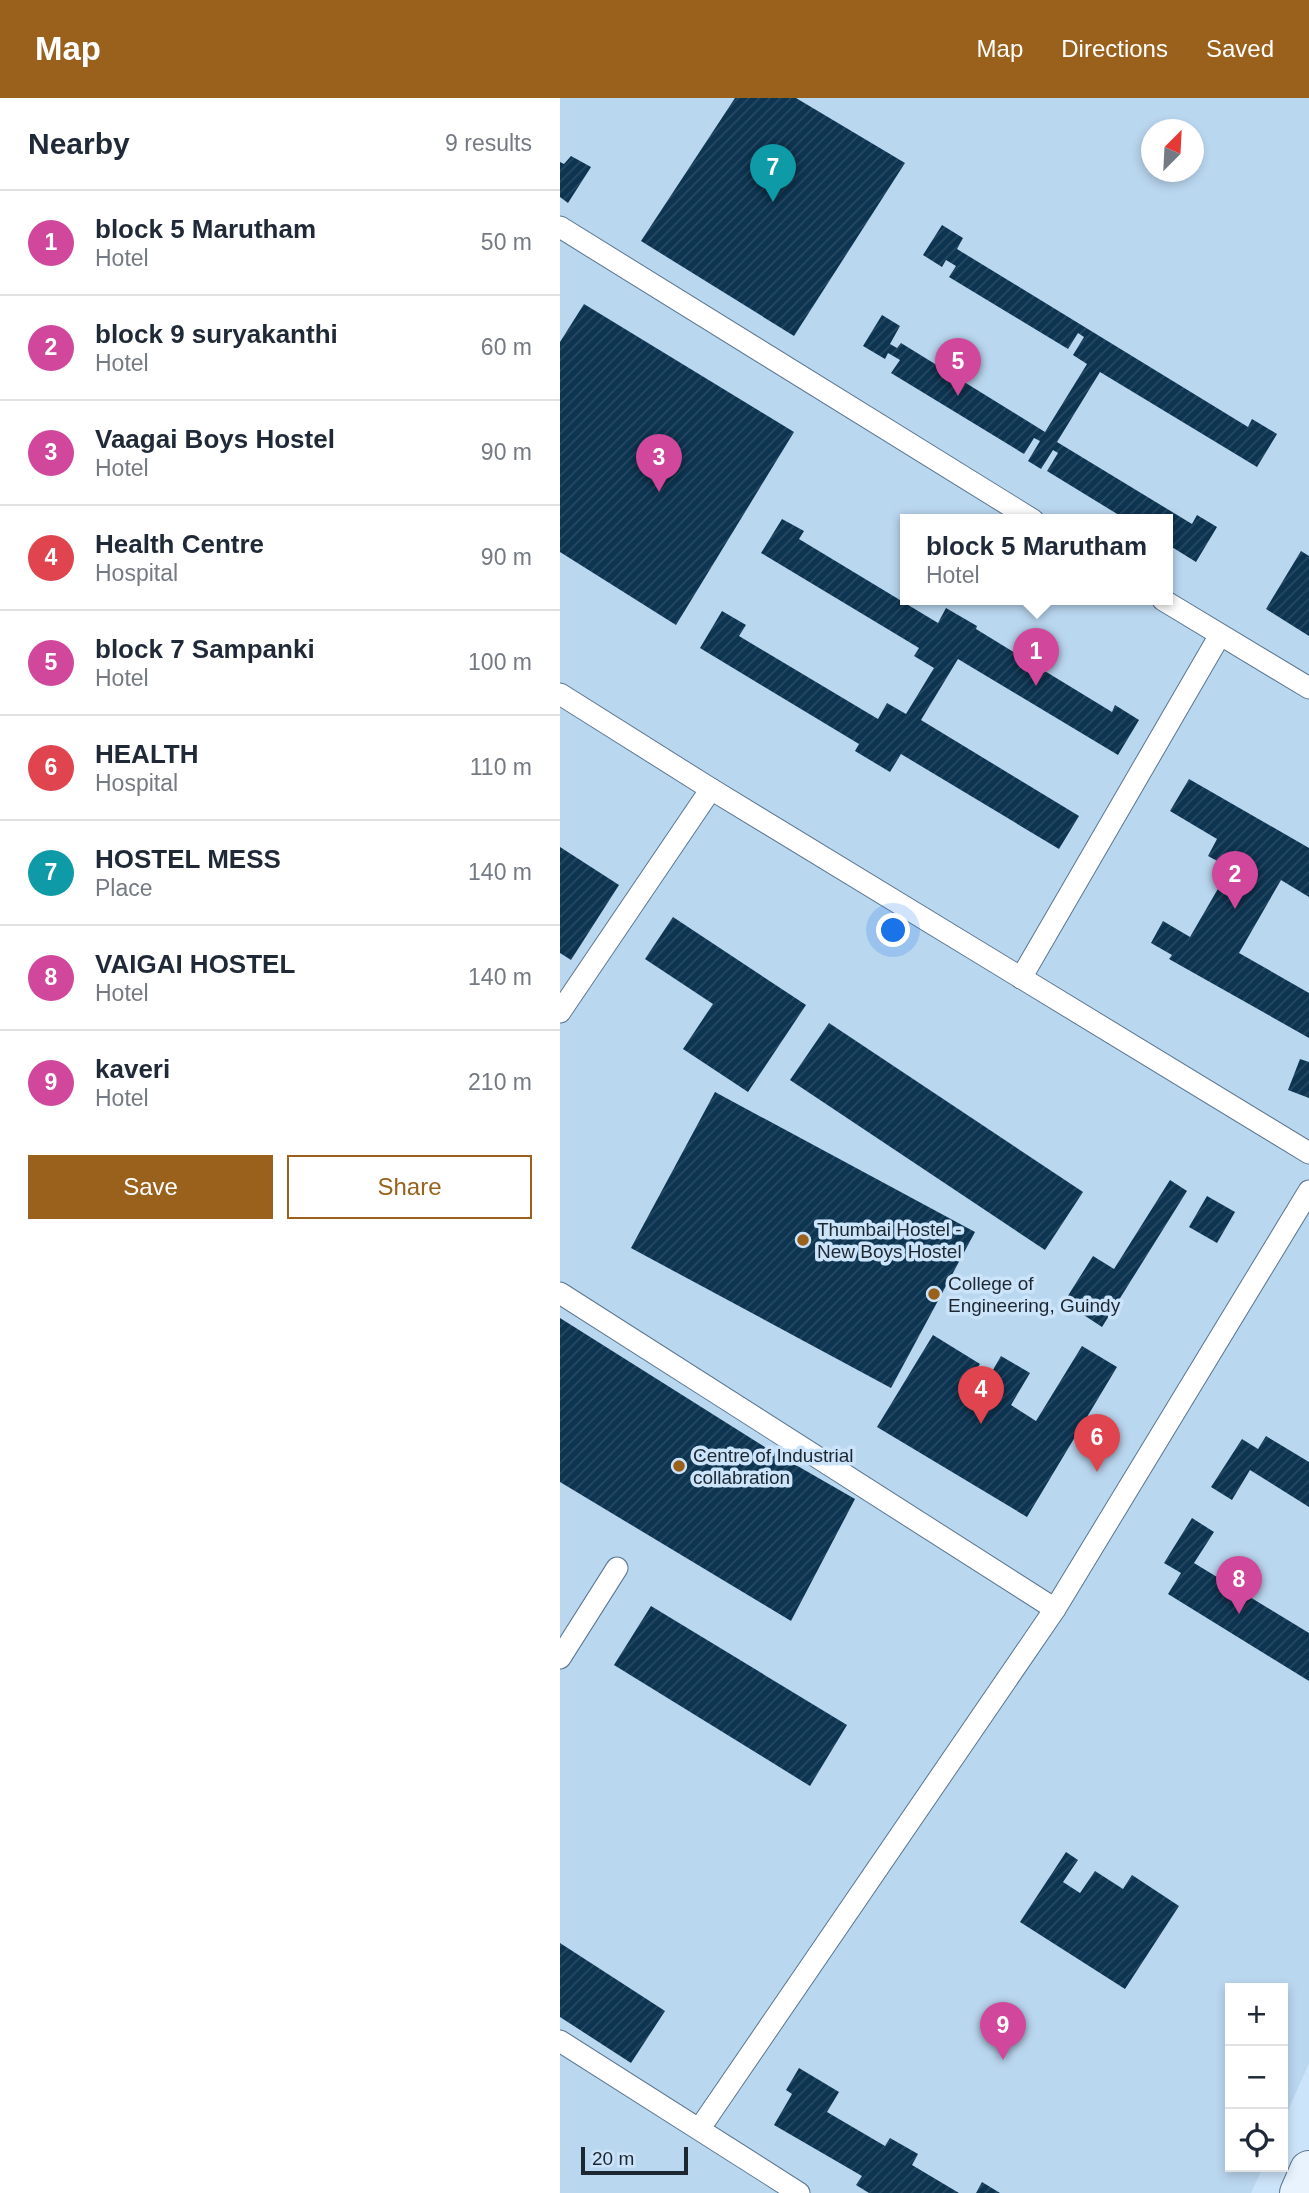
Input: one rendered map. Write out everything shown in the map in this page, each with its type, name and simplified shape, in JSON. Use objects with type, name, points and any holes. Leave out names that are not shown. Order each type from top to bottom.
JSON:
[{"type":"main road","points":[[1299,2193],[1309,2170]]},
{"type":"lane","points":[[560,228],[1023,514]]},
{"type":"lane","points":[[1171,605],[1309,688]]},
{"type":"lane","points":[[1021,978],[1220,635]]},
{"type":"lane","points":[[560,694],[711,789],[1309,1153]]},
{"type":"lane","points":[[560,1012],[711,789]]},
{"type":"lane","points":[[699,2128],[1055,1609],[1309,1191]]},
{"type":"lane","points":[[560,1293],[1055,1609]]},
{"type":"lane","points":[[560,1658],[617,1568]]},
{"type":"lane","points":[[560,2041],[799,2193]]},
{"type":"shaded area","name":"College of Engineering, Guindy","points":[[560,98],[1309,98],[1309,2063],[1288,2111],[1288,1983],[1225,1983],[1225,2172],[1261,2172],[1251,2193],[560,2193]]},
{"type":"building","points":[[735,98],[796,98],[905,163],[794,336],[641,241]]},
{"type":"building","points":[[571,156],[591,167],[568,203],[560,197],[560,162],[564,164]]},
{"type":"building","points":[[942,225],[963,238],[957,249],[1248,427],[1252,419],[1277,434],[1257,467],[1100,372],[1057,442],[1192,524],[1197,515],[1217,527],[1196,562],[1173,548],[1173,514],[1117,514],[1047,471],[1058,453],[1053,450],[1041,469],[1028,461],[1040,441],[1034,438],[1024,454],[891,373],[900,360],[888,353],[885,359],[863,346],[882,315],[900,326],[890,344],[897,348],[901,343],[1045,432],[1087,364],[1073,355],[1084,337],[1078,333],[1068,349],[949,277],[956,266],[946,260],[942,267],[923,255]]},
{"type":"building","points":[[584,304],[794,432],[676,625],[560,552],[560,342]]},
{"type":"building","points":[[782,519],[804,531],[799,539],[900,600],[900,605],[908,605],[938,623],[946,608],[1112,712],[1115,705],[1139,720],[1118,755],[958,659],[921,720],[1079,816],[1059,849],[901,754],[890,772],[855,751],[859,744],[700,648],[722,611],[746,625],[739,636],[878,719],[887,703],[906,714],[934,668],[914,656],[919,648],[761,553]]},
{"type":"building","points":[[1301,551],[1309,556],[1309,636],[1266,609]]},
{"type":"building","points":[[1189,779],[1309,848],[1309,897],[1281,880],[1239,953],[1309,993],[1309,1038],[1169,959],[1172,955],[1151,943],[1163,921],[1190,937],[1230,868],[1208,856],[1217,839],[1170,811]]},
{"type":"building","points":[[560,847],[619,885],[571,960],[560,953]]},
{"type":"building","points":[[673,917],[806,1005],[748,1092],[683,1049],[713,1004],[645,959]]},
{"type":"building","points":[[829,1023],[1083,1192],[1045,1250],[790,1080]]},
{"type":"building","points":[[1300,1059],[1309,1062],[1309,1098],[1288,1090]]},
{"type":"building","name":"Thumbai Hostel - New Boys Hostel","points":[[715,1092],[975,1232],[891,1388],[631,1248]]},
{"type":"building","points":[[1170,1180],[1187,1191],[1102,1327],[1064,1302],[1093,1256],[1114,1269]]},
{"type":"building","points":[[1207,1196],[1235,1212],[1217,1243],[1189,1227]]},
{"type":"building","name":"Centre of Industrial collabration","points":[[560,1318],[768,1449],[855,1499],[791,1621],[560,1482]]},
{"type":"building","points":[[933,1335],[980,1364],[973,1374],[986,1382],[1001,1356],[1030,1373],[1011,1405],[1036,1421],[1082,1346],[1117,1367],[1027,1517],[877,1427]]},
{"type":"building","points":[[1266,1436],[1309,1462],[1309,1507],[1250,1470],[1232,1500],[1211,1487],[1242,1439],[1258,1449]]},
{"type":"building","points":[[1192,1518],[1214,1532],[1194,1563],[1309,1633],[1309,1681],[1168,1594],[1181,1573],[1164,1563]]},
{"type":"building","points":[[651,1606],[847,1725],[810,1786],[614,1665]]},
{"type":"building","points":[[1066,1852],[1078,1860],[1063,1882],[1080,1893],[1095,1871],[1123,1889],[1132,1875],[1179,1906],[1125,1989],[1020,1922]]},
{"type":"building","points":[[560,1943],[665,2011],[631,2063],[560,2017]]},
{"type":"building","points":[[799,2068],[839,2092],[827,2112],[885,2146],[890,2138],[918,2154],[912,2165],[959,2193],[869,2193],[856,2185],[862,2176],[774,2125],[792,2094],[786,2090]]},
{"type":"building","points":[[982,2182],[1000,2193],[976,2193]]},
{"type":"place","name":"HOSTEL MESS","points":[[773,202]]},
{"type":"place","name":"block 7 Sampanki","points":[[958,396]]},
{"type":"place","name":"Vaagai Boys Hostel","points":[[659,492]]},
{"type":"place","name":"block 5 Marutham","points":[[1036,686]]},
{"type":"place","name":"block 9 suryakanthi","points":[[1235,909]]},
{"type":"place","name":"Thumbai Hostel - New Boys Hostel","points":[[803,1240]]},
{"type":"place","name":"College of Engineering, Guindy","points":[[934,1294]]},
{"type":"place","name":"Health Centre","points":[[981,1424]]},
{"type":"place","name":"Centre of Industrial collabration","points":[[679,1466]]},
{"type":"place","name":"HEALTH","points":[[1097,1472]]},
{"type":"place","name":"VAIGAI HOSTEL","points":[[1239,1614]]},
{"type":"place","name":"kaveri","points":[[1003,2060]]}]
